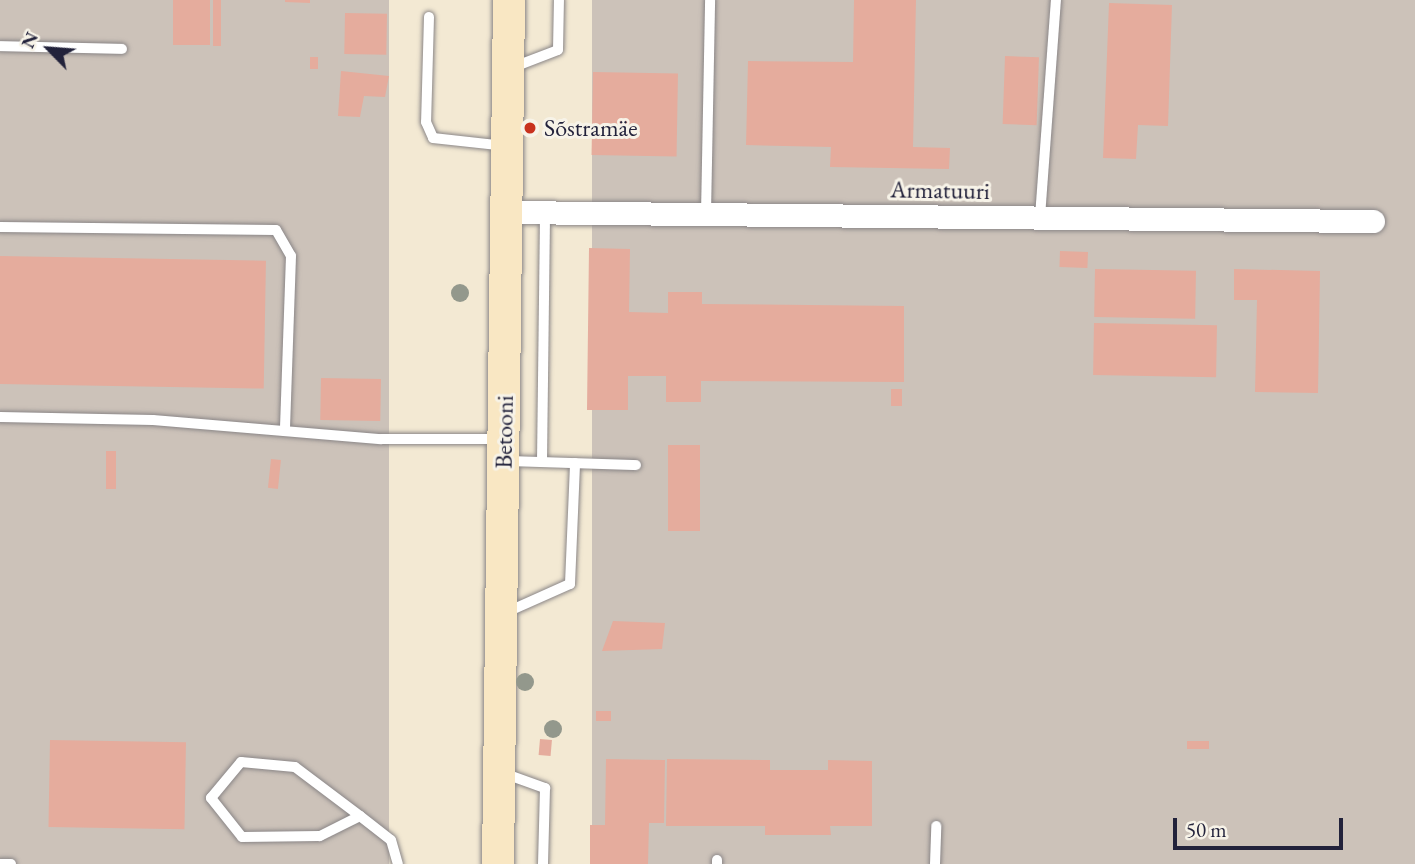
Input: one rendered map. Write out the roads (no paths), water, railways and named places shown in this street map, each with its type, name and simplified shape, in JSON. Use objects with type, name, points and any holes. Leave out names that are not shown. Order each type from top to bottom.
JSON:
[{"type":"street","name":"Betooni","points":[[498,864],[509,0]]},
{"type":"street","name":"Armatuuri","points":[[507,212],[1373,221]]},
{"type":"lane","points":[[508,69],[558,50],[559,0]]},
{"type":"lane","points":[[706,214],[710,0]]},
{"type":"lane","points":[[1040,217],[1056,0]]},
{"type":"lane","points":[[429,17],[426,122],[433,138],[507,146]]},
{"type":"lane","points":[[0,46],[122,49]]},
{"type":"lane","points":[[542,462],[545,212]]},
{"type":"lane","points":[[0,228],[276,230],[291,256],[285,431]]},
{"type":"lane","points":[[0,417],[285,431],[504,450],[542,462],[636,465]]},
{"type":"lane","points":[[501,615],[570,584],[575,463]]},
{"type":"lane","points":[[359,816],[320,836],[242,837],[211,798],[241,762],[295,767],[391,840],[398,864]]},
{"type":"lane","points":[[500,772],[545,788],[543,864]]},
{"type":"lane","points":[[935,864],[936,826]]},
{"type":"lane","points":[[0,864],[11,864]]},
{"type":"place","name":"Sõstramäe","points":[[530,128]]}]
